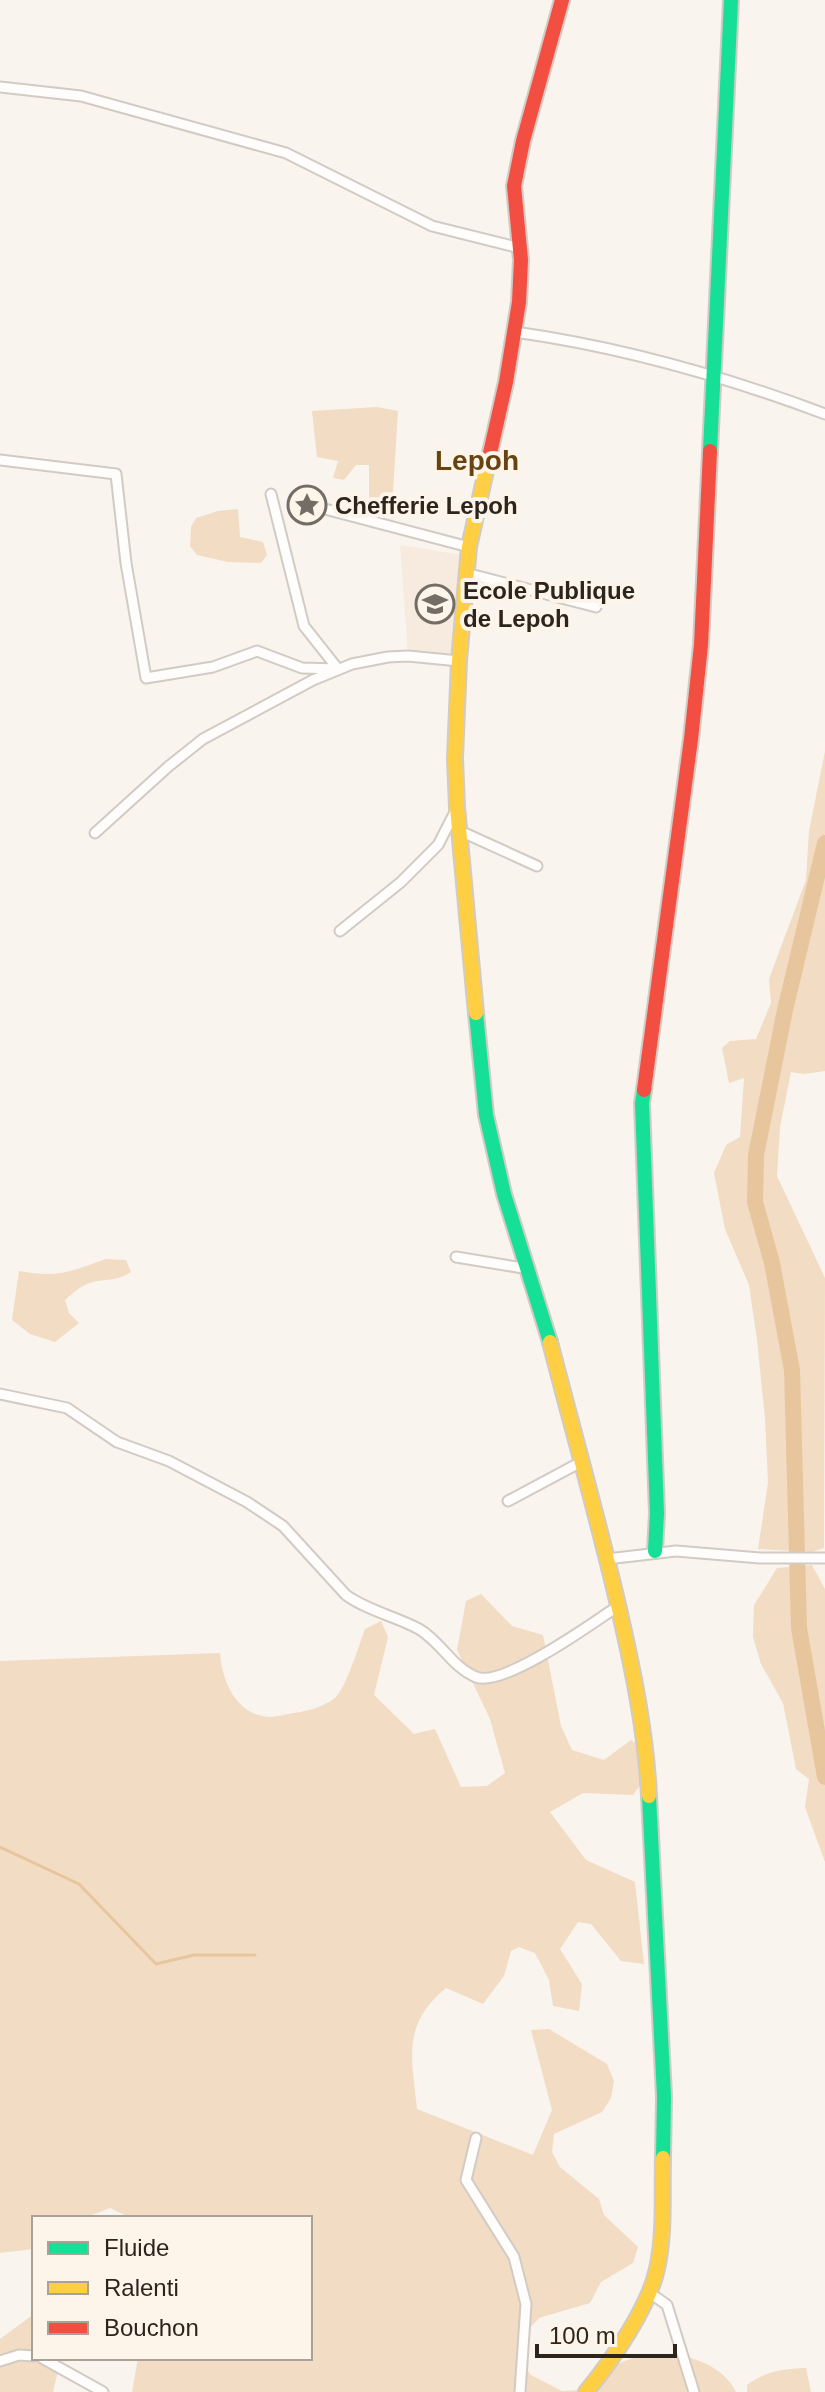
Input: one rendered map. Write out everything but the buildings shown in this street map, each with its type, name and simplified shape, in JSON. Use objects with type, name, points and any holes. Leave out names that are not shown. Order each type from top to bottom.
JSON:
[{"type":"street","points":[[562,0],[514,186],[520,248],[515,332],[469,547],[459,661],[455,758],[486,1115],[504,1194],[542,1309],[607,1559],[630,1658],[645,1749],[660,1986],[664,2203],[657,2270],[650,2293],[608,2363],[586,2392]]},
{"type":"street","points":[[655,1551],[657,1513],[642,1103],[701,645],[711,376],[731,0]]},
{"type":"street","points":[[0,87],[81,96],[286,153],[432,226],[520,248]]},
{"type":"street","points":[[515,332],[617,349],[825,414]]},
{"type":"street","points":[[0,460],[116,474],[126,563],[146,678],[213,667],[257,651],[302,668],[338,669]]},
{"type":"street","points":[[271,494],[304,626],[338,669]]},
{"type":"street","points":[[321,508],[469,547]]},
{"type":"street","points":[[466,573],[596,607]]},
{"type":"street","points":[[95,833],[203,739],[338,669],[388,657],[459,661]]},
{"type":"street","points":[[340,931],[401,882],[438,845],[457,807]]},
{"type":"street","points":[[460,831],[537,866]]},
{"type":"street","points":[[456,1257],[529,1269]]},
{"type":"street","points":[[0,1394],[67,1408],[117,1442],[169,1461],[247,1502],[283,1526],[346,1595],[358,1604],[419,1629],[475,1677],[491,1677],[520,1667],[564,1643],[618,1606]]},
{"type":"street","points":[[508,1501],[581,1462]]},
{"type":"street","points":[[607,1559],[655,1551],[760,1558],[825,1558]]},
{"type":"street","points":[[476,2138],[466,2180],[514,2257],[526,2304],[520,2392]]},
{"type":"street","points":[[650,2293],[667,2305],[694,2392]]},
{"type":"street","points":[[0,2361],[19,2355],[32,2356]]},
{"type":"street","points":[[46,2360],[103,2392]]},
{"type":"shaded area","points":[[377,407],[398,411],[393,491],[384,514],[369,506],[369,465],[356,465],[344,480],[333,478],[338,461],[317,457],[312,411]]},
{"type":"shaded area","points":[[238,509],[240,537],[263,542],[267,555],[261,563],[228,562],[197,555],[190,546],[191,527],[196,518]]},
{"type":"shaded area","name":"Ecole Publique de Lepoh","points":[[400,545],[468,556],[464,652],[408,653]]},
{"type":"shaded area","points":[[825,751],[825,1071],[791,1072],[780,1127],[777,1176],[825,1278],[824,1548],[812,1552],[758,1549],[768,1483],[757,1340],[749,1285],[725,1229],[714,1173],[726,1145],[740,1137],[744,1078],[729,1083],[722,1048],[730,1041],[756,1039],[771,1003],[769,979],[806,880],[809,831]]},
{"type":"shaded area","points":[[106,1259],[126,1260],[131,1272],[116,1279],[89,1283],[65,1300],[69,1313],[79,1323],[55,1342],[30,1334],[12,1320],[19,1271],[44,1274],[63,1272]]},
{"type":"shaded area","points":[[812,1565],[825,1589],[825,1862],[805,1807],[809,1779],[796,1769],[783,1703],[761,1664],[753,1637],[754,1605],[777,1568]]},
{"type":"shaded area","points":[[481,1594],[512,1626],[543,1635],[561,1726],[572,1750],[604,1760],[631,1740],[638,1745],[646,1777],[633,1795],[583,1793],[550,1812],[586,1860],[635,1882],[644,1964],[621,1961],[591,1924],[578,1922],[560,1949],[582,1984],[579,2011],[553,2006],[549,1980],[535,1953],[519,1947],[511,1951],[504,1976],[483,2004],[446,1988],[422,2015],[416,2029],[412,2058],[417,2109],[533,2155],[552,2110],[531,2030],[549,2029],[607,2064],[614,2081],[611,2098],[602,2112],[554,2134],[552,2152],[560,2167],[599,2199],[604,2215],[638,2247],[633,2263],[601,2282],[590,2303],[539,2318],[518,2342],[521,2361],[531,2375],[562,2391],[595,2385],[607,2371],[624,2361],[666,2354],[688,2357],[724,2376],[736,2392],[132,2392],[138,2360],[312,2360],[312,2216],[127,2216],[110,2208],[89,2216],[32,2216],[32,2249],[0,2253],[0,1661],[220,1653],[224,1675],[233,1695],[248,1710],[272,1717],[310,1710],[335,1698],[348,1676],[365,1629],[381,1621],[388,1637],[374,1695],[414,1734],[435,1729],[461,1787],[487,1786],[505,1773],[490,1719],[457,1650],[466,1601]]},
{"type":"shaded area","points":[[32,2315],[32,2360],[61,2360],[53,2392],[0,2392],[0,2339]]},
{"type":"shaded area","points":[[806,2368],[811,2392],[747,2392],[747,2385],[768,2374]]},
{"type":"waterway","points":[[825,843],[785,1010],[756,1155],[755,1202],[772,1263],[792,1370],[799,1628],[825,1777]]},
{"type":"waterway","points":[[0,1847],[79,1884],[156,1964],[194,1955],[255,1955]]},
{"type":"traffic: fast","points":[[710,451],[731,0]]},
{"type":"traffic: fast","points":[[476,1013],[486,1115],[504,1194],[550,1342]]},
{"type":"traffic: fast","points":[[644,1090],[657,1513],[655,1551]]},
{"type":"traffic: fast","points":[[649,1796],[664,2096],[663,2158]]},
{"type":"traffic: slow","points":[[476,1013],[455,758],[459,661],[469,547],[488,462]]},
{"type":"traffic: slow","points":[[550,1342],[624,1632],[642,1725],[649,1796]]},
{"type":"traffic: slow","points":[[586,2392],[628,2334],[653,2284],[661,2242],[663,2158]]},
{"type":"traffic: jam","points":[[488,462],[506,382],[519,302],[521,260],[514,186],[523,141],[562,0]]},
{"type":"traffic: jam","points":[[644,1090],[701,645],[710,451]]},
{"type":"place","name":"Chefferie Lepoh","points":[[307,505]]},
{"type":"place","name":"Ecole Publique de Lepoh","points":[[435,604]]},
{"type":"district","name":"Lepoh","points":[[477,460]]}]
